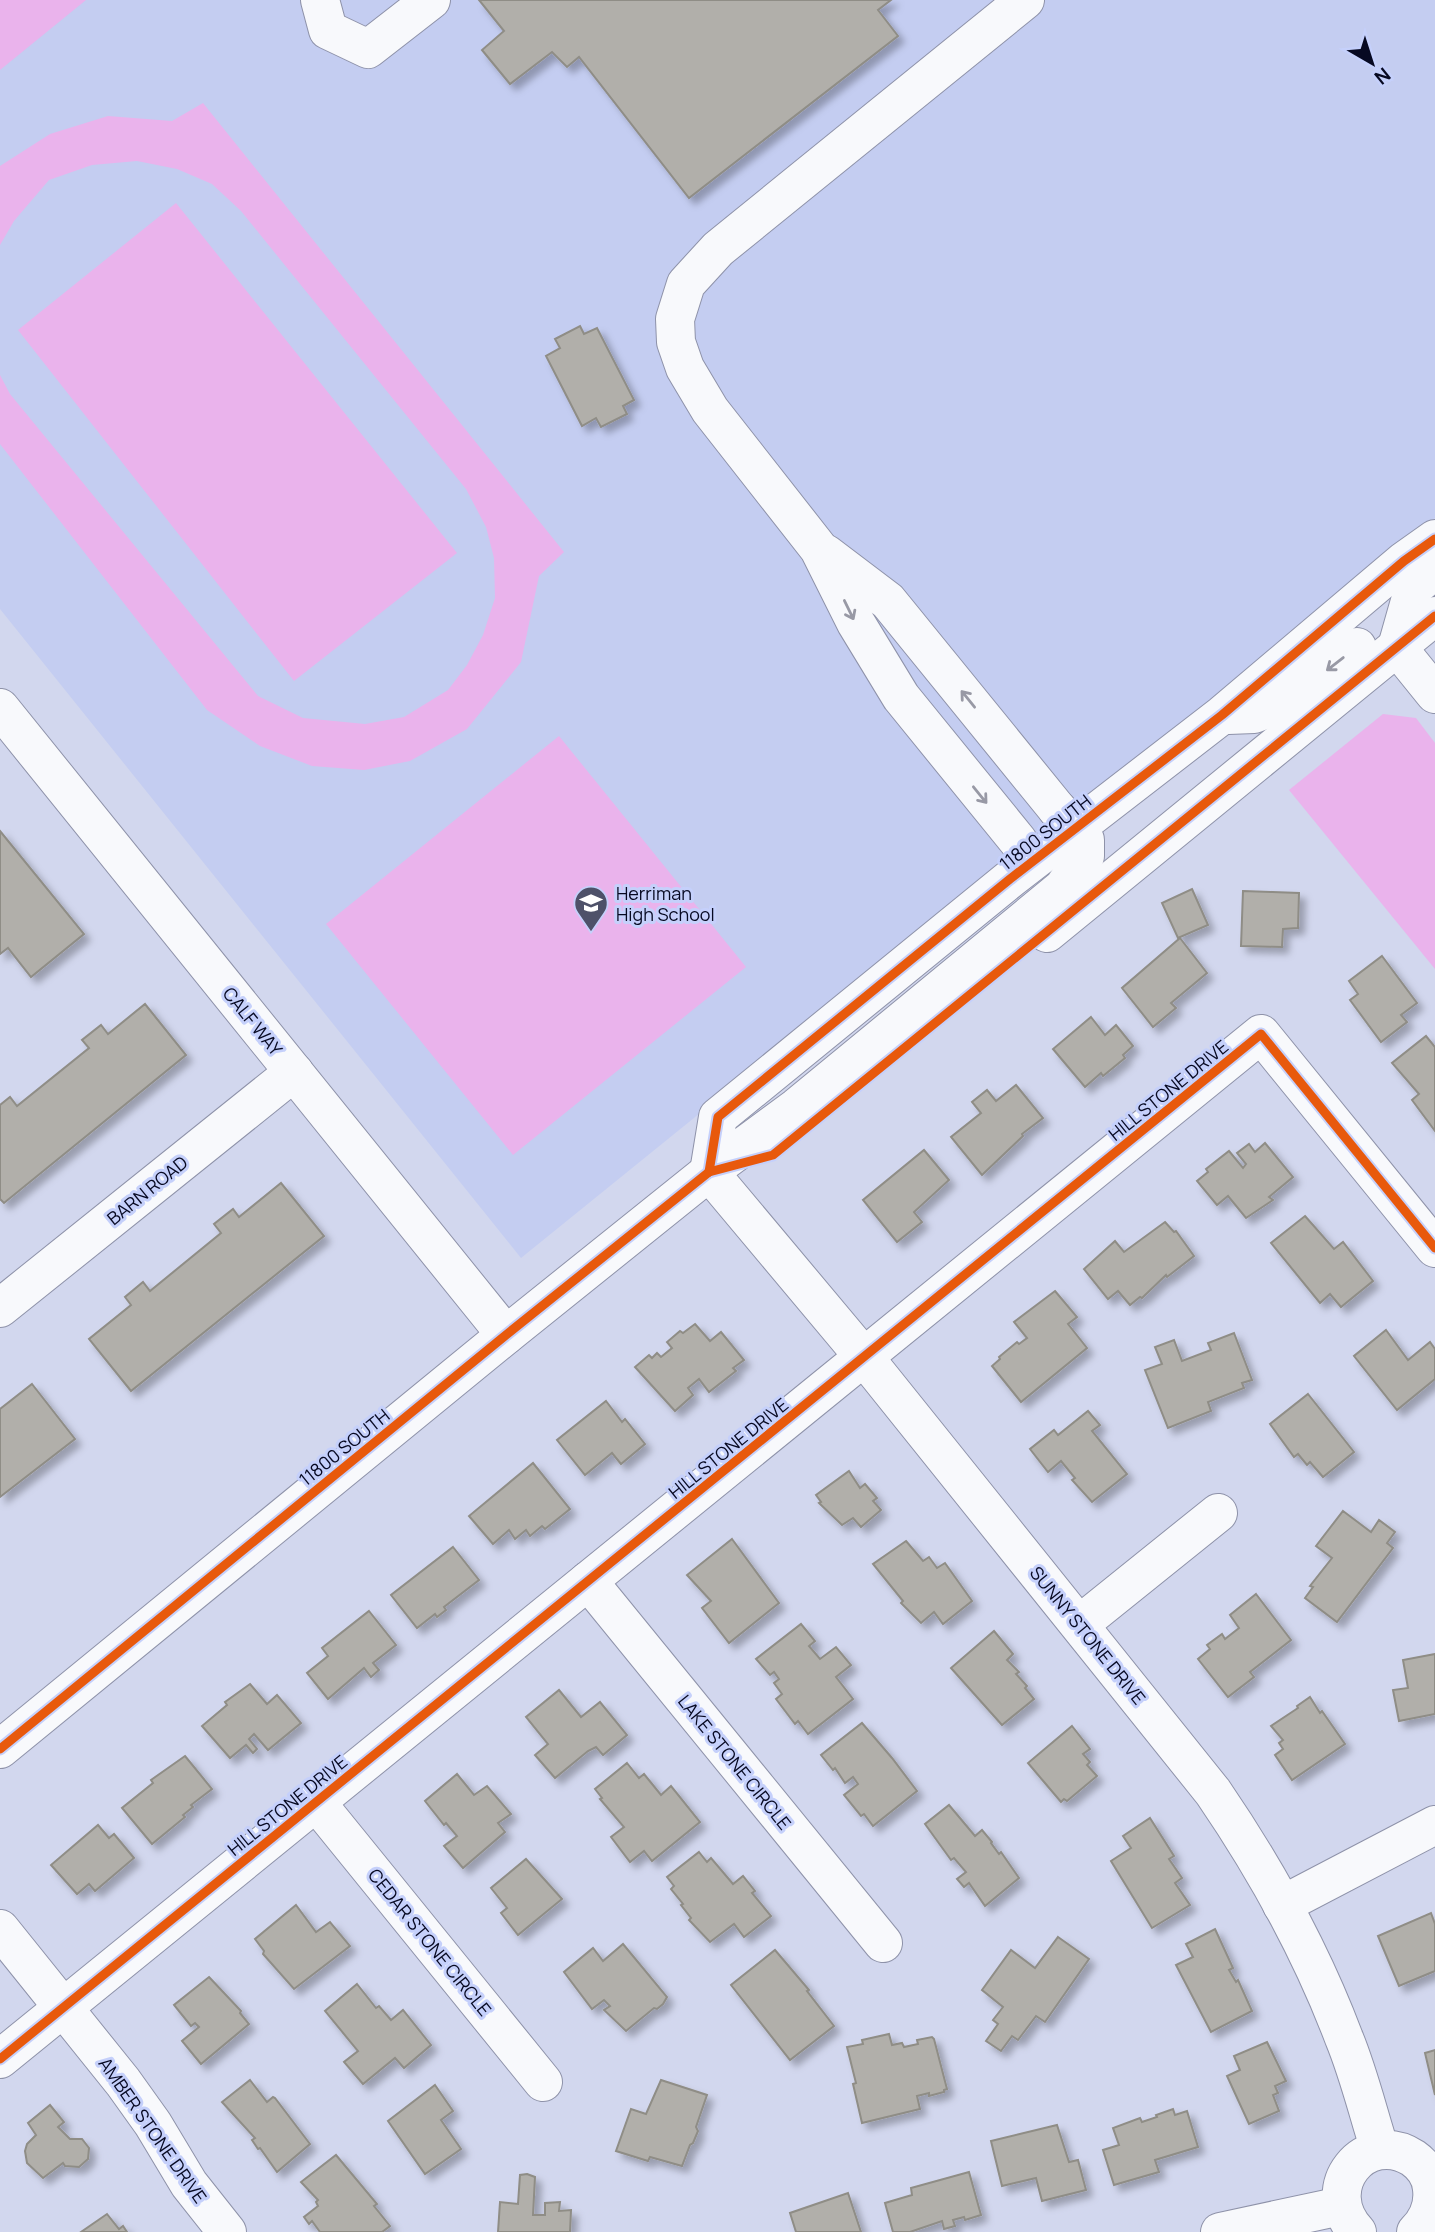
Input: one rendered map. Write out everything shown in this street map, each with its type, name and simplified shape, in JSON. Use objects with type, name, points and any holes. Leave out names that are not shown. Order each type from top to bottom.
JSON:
[{"type":"street","points":[[320,0],[328,30],[368,49],[431,0]]},
{"type":"street","points":[[1010,879],[1019,861],[1018,841],[901,697],[856,623],[819,549],[709,410],[685,368],[676,342],[674,319],[686,284],[718,248],[1025,0]]},
{"type":"street","name":"11800 SOUTH","points":[[709,1172],[718,1116],[1010,879],[1066,819],[1222,715],[1404,561],[1435,539]]},
{"type":"street","points":[[709,1172],[807,1099],[1063,888],[1085,856],[1085,840],[888,601],[819,549]]},
{"type":"street","points":[[1396,647],[1414,587],[1435,570]]},
{"type":"street","name":"11800 SOUTH","points":[[0,1749],[709,1172],[773,1155],[1435,616]]},
{"type":"street","points":[[1222,715],[1254,714],[1288,700],[1357,647],[1373,643],[1396,647],[1435,694]]},
{"type":"street","name":"CALF WAY","points":[[0,708],[506,1335]]},
{"type":"street","name":"HILL STONE DRIVE","points":[[0,2059],[1261,1034],[1435,1248]]},
{"type":"street","name":"BARN ROAD","points":[[0,1308],[294,1072]]},
{"type":"street","name":"SUNNY STONE DRIVE","points":[[709,1172],[864,1357],[1213,1792],[1236,1826],[1306,1950],[1345,2038],[1380,2150]]},
{"type":"street","points":[[1080,1625],[1218,1513]]},
{"type":"street","name":"LAKE STONE CIRCLE","points":[[588,1581],[883,1943]]},
{"type":"street","name":"CEDAR STONE CIRCLE","points":[[316,1802],[543,2082]]},
{"type":"street","points":[[1282,1905],[1435,1825]]},
{"type":"street","name":"AMBER STONE DRIVE","points":[[0,1929],[140,2104],[190,2184],[227,2232]]},
{"type":"street","points":[[1220,2232],[1349,2219],[1341,2191],[1345,2176],[1354,2164],[1366,2155],[1380,2150],[1406,2154],[1418,2161],[1433,2184],[1430,2213],[1416,2232]]},
{"type":"shaded area","name":"Herriman High School","points":[[0,0],[1435,0],[1435,518],[521,1258],[0,609]]},
{"type":"shaded area","points":[[0,0],[86,0],[0,70]]},
{"type":"shaded area","points":[[203,103],[564,552],[539,576],[521,662],[467,729],[410,761],[364,770],[312,766],[260,746],[207,710],[0,444],[0,375],[10,394],[258,696],[303,718],[365,724],[404,717],[448,690],[467,665],[483,635],[495,598],[494,558],[486,527],[466,489],[241,211],[212,184],[177,169],[137,161],[92,165],[49,180],[14,221],[0,245],[0,166],[50,134],[108,116],[172,121]]},
{"type":"shaded area","points":[[176,203],[457,553],[294,681],[18,330]]},
{"type":"shaded area","points":[[1383,714],[1416,718],[1435,743],[1435,969],[1289,790]]},
{"type":"shaded area","points":[[559,736],[746,967],[513,1155],[326,924]]},
{"type":"building","points":[[479,0],[891,0],[878,10],[898,36],[689,198],[579,57],[567,67],[552,52],[510,84],[482,50],[504,31]]},
{"type":"building","points":[[580,326],[584,334],[597,328],[634,400],[623,406],[627,414],[601,427],[596,418],[582,426],[546,356],[560,348],[555,339]]},
{"type":"building","points":[[0,831],[84,934],[31,977],[8,948],[0,954]]},
{"type":"building","points":[[1192,889],[1208,925],[1178,938],[1162,903]]},
{"type":"building","points":[[1243,891],[1299,893],[1298,928],[1283,929],[1282,947],[1241,946]]},
{"type":"building","points":[[1180,938],[1207,973],[1171,1003],[1176,1008],[1153,1027],[1122,988]]},
{"type":"building","points":[[1382,956],[1417,1003],[1401,1015],[1407,1022],[1381,1042],[1350,1000],[1358,994],[1349,981]]},
{"type":"building","points":[[145,1004],[186,1055],[4,1203],[0,1199],[0,1105],[10,1097],[17,1106],[89,1048],[82,1040],[101,1025],[108,1034]]},
{"type":"building","points":[[1091,1017],[1105,1035],[1116,1025],[1133,1046],[1123,1055],[1125,1058],[1085,1087],[1053,1049]]},
{"type":"building","points":[[1426,1036],[1435,1047],[1435,1131],[1412,1100],[1419,1094],[1392,1063]]},
{"type":"building","points":[[1016,1085],[1043,1118],[1022,1134],[1023,1136],[982,1175],[951,1137],[981,1113],[972,1102],[987,1090],[996,1101]]},
{"type":"building","points":[[1265,1143],[1293,1177],[1269,1197],[1273,1200],[1246,1218],[1228,1196],[1217,1205],[1197,1181],[1208,1172],[1206,1169],[1229,1151],[1243,1168],[1246,1164],[1237,1153],[1249,1144],[1255,1152]]},
{"type":"building","points":[[924,1150],[949,1180],[914,1212],[922,1222],[897,1242],[863,1200]]},
{"type":"building","points":[[281,1183],[324,1236],[131,1391],[89,1339],[131,1305],[125,1297],[143,1282],[150,1291],[221,1233],[214,1224],[233,1209],[239,1217]]},
{"type":"building","points":[[1305,1216],[1334,1249],[1343,1242],[1373,1281],[1341,1307],[1330,1294],[1320,1303],[1271,1243]]},
{"type":"building","points":[[1165,1222],[1176,1231],[1194,1256],[1130,1305],[1118,1291],[1108,1299],[1084,1269],[1115,1241],[1124,1252]]},
{"type":"building","points":[[1055,1291],[1077,1317],[1068,1324],[1087,1348],[1021,1402],[992,1366],[1017,1342],[1019,1344],[1027,1338],[1014,1322]]},
{"type":"building","points":[[695,1324],[710,1341],[721,1332],[744,1360],[733,1368],[736,1371],[709,1392],[699,1379],[688,1388],[693,1395],[675,1411],[635,1367],[649,1355],[652,1358],[657,1353],[661,1357],[672,1348],[667,1342],[680,1331],[683,1333]]},
{"type":"building","points":[[1386,1330],[1408,1360],[1430,1342],[1435,1349],[1435,1379],[1397,1410],[1354,1356]]},
{"type":"building","points":[[1234,1333],[1252,1380],[1242,1383],[1244,1388],[1208,1402],[1211,1411],[1168,1428],[1145,1370],[1162,1364],[1155,1347],[1174,1340],[1182,1361],[1211,1350],[1208,1343]]},
{"type":"building","points":[[32,1384],[75,1439],[0,1497],[0,1409]]},
{"type":"building","points":[[1308,1394],[1354,1452],[1323,1477],[1310,1462],[1307,1465],[1298,1454],[1294,1457],[1270,1424]]},
{"type":"building","points":[[606,1401],[622,1422],[625,1419],[645,1444],[621,1464],[612,1453],[585,1475],[557,1440]]},
{"type":"building","points":[[1088,1411],[1100,1425],[1092,1431],[1127,1474],[1092,1502],[1072,1480],[1075,1478],[1061,1461],[1048,1472],[1030,1449],[1054,1430],[1058,1435]]},
{"type":"building","points":[[533,1463],[570,1509],[545,1529],[542,1526],[530,1536],[526,1530],[515,1539],[509,1530],[493,1544],[469,1516]]},
{"type":"building","points":[[849,1471],[860,1488],[865,1484],[877,1498],[873,1501],[881,1510],[861,1527],[853,1518],[842,1525],[819,1503],[821,1502],[816,1495]]},
{"type":"building","points":[[1343,1511],[1371,1532],[1379,1520],[1395,1532],[1387,1543],[1393,1548],[1337,1622],[1305,1598],[1313,1587],[1310,1586],[1332,1558],[1316,1546]]},
{"type":"building","points":[[732,1539],[779,1603],[729,1643],[702,1608],[711,1601],[687,1575]]},
{"type":"building","points":[[906,1541],[923,1561],[929,1557],[937,1568],[945,1563],[972,1601],[943,1624],[934,1612],[921,1623],[901,1603],[903,1601],[873,1564]]},
{"type":"building","points":[[453,1547],[479,1580],[444,1607],[446,1610],[437,1617],[435,1614],[417,1628],[391,1595]]},
{"type":"building","points":[[1256,1594],[1291,1640],[1250,1672],[1254,1677],[1228,1697],[1198,1659],[1210,1649],[1207,1645],[1222,1634],[1225,1639],[1239,1628],[1230,1615]]},
{"type":"building","points":[[369,1611],[396,1645],[373,1663],[379,1670],[371,1677],[364,1668],[328,1699],[307,1673],[328,1656],[322,1648]]},
{"type":"building","points":[[801,1624],[815,1641],[809,1646],[820,1659],[836,1647],[851,1665],[836,1677],[853,1699],[808,1734],[798,1721],[795,1724],[776,1699],[782,1694],[774,1683],[779,1679],[774,1672],[770,1675],[756,1659]]},
{"type":"building","points":[[994,1631],[1013,1654],[1007,1660],[1019,1672],[1016,1674],[1034,1699],[1002,1725],[951,1668]]},
{"type":"building","points":[[1435,1654],[1435,1714],[1399,1721],[1393,1690],[1408,1688],[1403,1660]]},
{"type":"building","points":[[250,1684],[267,1704],[277,1695],[301,1723],[268,1750],[254,1734],[249,1739],[257,1749],[253,1753],[246,1745],[230,1758],[202,1726],[227,1705],[225,1702]]},
{"type":"building","points":[[559,1690],[581,1717],[600,1702],[627,1735],[603,1755],[596,1747],[588,1751],[555,1778],[535,1755],[548,1744],[526,1717]]},
{"type":"building","points":[[1310,1697],[1345,1744],[1292,1780],[1275,1755],[1283,1749],[1279,1743],[1283,1740],[1271,1726]]},
{"type":"building","points":[[862,1723],[917,1791],[873,1826],[844,1795],[858,1784],[853,1777],[845,1783],[835,1768],[833,1770],[821,1755]]},
{"type":"building","points":[[1072,1726],[1090,1749],[1083,1754],[1090,1762],[1087,1765],[1097,1776],[1067,1801],[1064,1799],[1061,1802],[1028,1763]]},
{"type":"building","points":[[185,1756],[212,1789],[191,1805],[193,1807],[183,1815],[185,1817],[152,1844],[122,1808],[153,1783],[151,1780]]},
{"type":"building","points":[[627,1763],[639,1778],[644,1774],[661,1795],[671,1786],[700,1822],[652,1861],[644,1851],[630,1862],[611,1837],[624,1827],[595,1789]]},
{"type":"building","points":[[457,1774],[474,1795],[487,1786],[511,1814],[498,1823],[505,1832],[463,1868],[444,1846],[457,1836],[446,1823],[444,1825],[425,1801]]},
{"type":"building","points":[[949,1805],[975,1836],[982,1830],[1019,1878],[985,1906],[969,1883],[964,1887],[957,1879],[966,1872],[954,1858],[951,1860],[925,1824]]},
{"type":"building","points":[[1150,1818],[1174,1856],[1169,1859],[1182,1878],[1175,1883],[1190,1905],[1152,1928],[1111,1861],[1131,1848],[1123,1836]]},
{"type":"building","points":[[98,1825],[109,1838],[114,1834],[134,1858],[95,1891],[89,1884],[77,1894],[51,1865]]},
{"type":"building","points":[[699,1852],[707,1862],[711,1858],[733,1884],[743,1876],[755,1891],[752,1893],[771,1916],[744,1937],[734,1924],[710,1942],[689,1920],[691,1918],[671,1889],[674,1886],[667,1877]]},
{"type":"building","points":[[526,1859],[562,1899],[518,1935],[501,1913],[507,1908],[491,1888]]},
{"type":"building","points":[[296,1905],[316,1932],[330,1922],[350,1946],[294,1989],[263,1954],[264,1951],[255,1939]]},
{"type":"building","points":[[1431,1913],[1435,1924],[1435,1971],[1399,1986],[1378,1936]]},
{"type":"building","points":[[1215,1929],[1233,1968],[1229,1970],[1236,1982],[1238,1980],[1252,2011],[1211,2032],[1176,1965],[1193,1957],[1186,1944]]},
{"type":"building","points":[[1058,1937],[1089,1959],[1045,2022],[1036,2016],[1018,2040],[1012,2036],[1001,2051],[986,2041],[998,2024],[993,2020],[1003,2007],[982,1990],[1011,1950],[1035,1968]]},
{"type":"building","points":[[623,1944],[667,1997],[657,2009],[654,2008],[626,2031],[604,2010],[610,2006],[604,2000],[592,2009],[564,1972],[593,1948],[603,1961]]},
{"type":"building","points":[[775,1950],[809,1990],[807,1991],[834,2026],[790,2060],[731,1985]]},
{"type":"building","points":[[209,1977],[241,2011],[249,2024],[201,2064],[182,2041],[199,2027],[195,2023],[191,2026],[174,2005]]},
{"type":"building","points":[[357,1984],[376,2008],[379,2006],[391,2020],[403,2010],[431,2045],[404,2068],[395,2058],[363,2084],[344,2062],[358,2051],[325,2011]]},
{"type":"building","points":[[889,2034],[892,2045],[902,2043],[904,2047],[918,2044],[917,2040],[932,2037],[947,2089],[929,2096],[929,2093],[917,2096],[920,2109],[862,2123],[847,2047],[863,2044],[862,2040]]},
{"type":"building","points":[[1267,2042],[1286,2081],[1275,2086],[1278,2093],[1273,2095],[1279,2111],[1249,2124],[1227,2076],[1240,2070],[1234,2056]]},
{"type":"building","points":[[1435,2050],[1435,2095],[1425,2053]]},
{"type":"building","points":[[250,2080],[267,2102],[275,2098],[310,2144],[277,2172],[252,2140],[255,2138],[222,2102]]},
{"type":"building","points":[[661,2080],[707,2095],[696,2127],[698,2131],[682,2166],[650,2157],[648,2161],[616,2151],[631,2109],[646,2114]]},
{"type":"building","points":[[435,2085],[453,2111],[441,2120],[461,2149],[425,2174],[388,2121]]},
{"type":"building","points":[[50,2105],[64,2122],[58,2127],[70,2139],[82,2139],[89,2148],[88,2159],[79,2167],[65,2166],[63,2163],[43,2178],[27,2163],[25,2151],[27,2144],[36,2135],[28,2123]]},
{"type":"building","points":[[1173,2109],[1175,2115],[1187,2111],[1198,2147],[1155,2160],[1159,2172],[1114,2185],[1103,2150],[1119,2145],[1113,2128],[1140,2118],[1142,2122]]},
{"type":"building","points":[[1057,2125],[1069,2162],[1078,2160],[1086,2190],[1042,2201],[1036,2178],[1002,2186],[991,2141]]},
{"type":"building","points":[[336,2155],[377,2204],[374,2206],[390,2226],[382,2232],[320,2232],[312,2221],[309,2224],[304,2217],[318,2206],[318,2200],[301,2182]]},
{"type":"building","points":[[969,2172],[981,2215],[965,2220],[964,2217],[953,2220],[955,2226],[944,2229],[942,2221],[910,2232],[893,2232],[885,2203],[912,2195],[911,2188]]},
{"type":"building","points":[[520,2175],[535,2177],[533,2215],[545,2215],[545,2203],[560,2202],[559,2211],[571,2210],[570,2232],[498,2232],[500,2202],[518,2204]]},
{"type":"building","points":[[848,2193],[861,2232],[796,2232],[790,2213]]},
{"type":"building","points":[[107,2214],[119,2229],[123,2226],[127,2232],[81,2232]]},
{"type":"cycle path","points":[[709,1172],[718,1117],[1010,879],[1222,715],[1404,561],[1435,539]]},
{"type":"cycle path","points":[[0,1749],[709,1172],[773,1155],[1435,616]]},
{"type":"cycle path","points":[[0,2059],[1261,1034],[1435,1248]]},
{"type":"place","name":"Herriman High School","points":[[591,933]]}]
